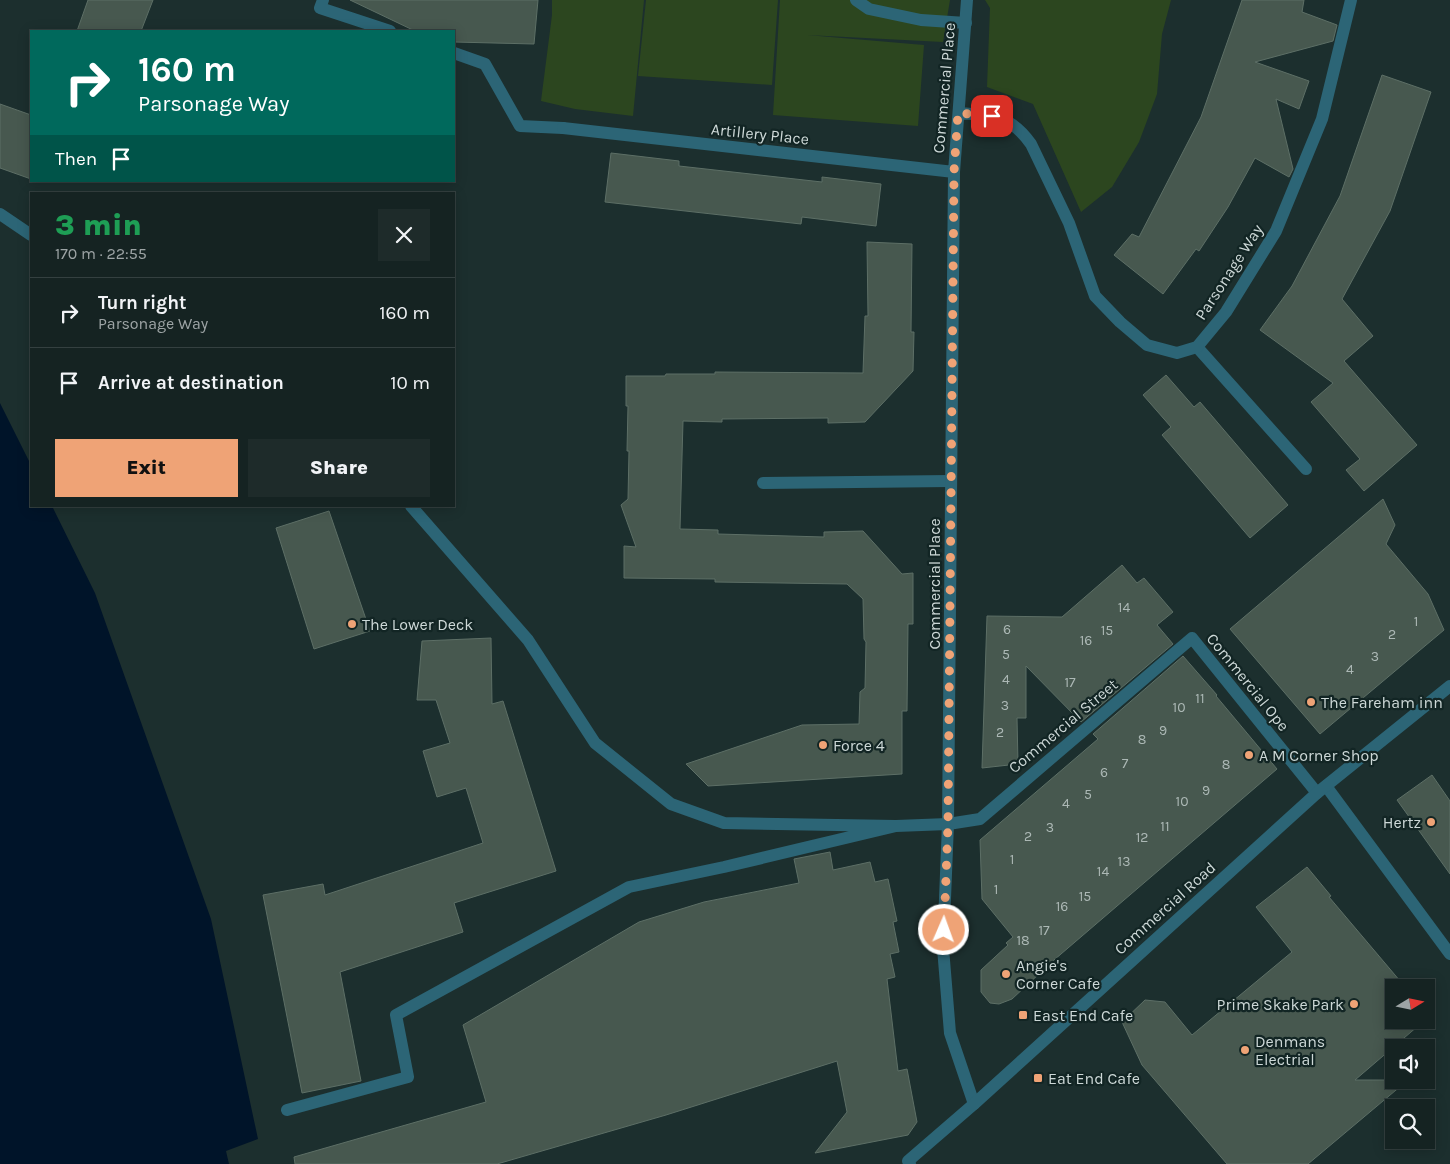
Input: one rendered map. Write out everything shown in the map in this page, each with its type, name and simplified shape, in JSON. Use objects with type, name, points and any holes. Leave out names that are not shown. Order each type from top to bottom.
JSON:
[{"type":"street","points":[[323,0],[320,8],[387,30]]},
{"type":"street","points":[[856,0],[869,9],[921,20],[966,23]]},
{"type":"street","name":"Commercial Place","points":[[968,0],[954,172],[948,824],[943,948],[950,1033],[974,1104]]},
{"type":"street","name":"Parsonage Way","points":[[1197,347],[1226,312],[1276,231],[1322,119],[1351,0]]},
{"type":"street","name":"Artillery Place","points":[[455,53],[485,64],[520,126],[563,128],[954,172]]},
{"type":"street","points":[[958,113],[992,116],[1011,122],[1024,134],[1031,144],[1069,223],[1095,296],[1120,322],[1147,345],[1176,353],[1197,347],[1306,469]]},
{"type":"street","points":[[0,214],[30,234]]},
{"type":"street","points":[[763,483],[951,481]]},
{"type":"street","points":[[412,507],[528,640],[595,743],[671,804],[724,823],[896,826]]},
{"type":"street","name":"Commercial Street","points":[[896,826],[948,824],[980,818],[1192,638]]},
{"type":"street","name":"Commercial Ope","points":[[1192,638],[1321,789],[1450,954]]},
{"type":"street","name":"Commercial Road","points":[[907,1163],[1321,789],[1450,686]]},
{"type":"street","points":[[287,1110],[408,1078],[396,1016],[629,887],[724,867],[896,826]]},
{"type":"green space","points":[[552,0],[644,0],[633,116],[575,109],[541,101],[552,15]]},
{"type":"green space","points":[[646,0],[778,0],[772,85],[638,76]]},
{"type":"green space","points":[[780,0],[950,0],[943,42],[807,35],[924,45],[918,126],[773,115]]},
{"type":"green space","points":[[985,0],[1171,0],[1162,34],[1157,94],[1139,142],[1112,187],[1081,212],[1033,104],[987,87],[990,8]]},
{"type":"water","points":[[0,403],[30,463],[30,507],[52,507],[95,593],[211,919],[258,1139],[226,1151],[229,1164],[0,1164]]},
{"type":"building","points":[[88,0],[153,0],[141,30],[77,30]]},
{"type":"building","points":[[350,0],[538,0],[534,44],[455,42],[455,30],[413,30]]},
{"type":"building","points":[[1242,0],[1304,0],[1302,12],[1337,25],[1333,41],[1255,62],[1309,81],[1299,109],[1276,99],[1293,169],[1289,177],[1255,158],[1228,207],[1199,251],[1196,249],[1163,294],[1114,255],[1132,234],[1139,237],[1201,117]]},
{"type":"building","points":[[1382,75],[1431,92],[1390,211],[1342,299],[1373,336],[1344,361],[1417,445],[1364,491],[1346,470],[1360,459],[1311,402],[1333,383],[1260,330],[1292,286],[1340,196]]},
{"type":"building","points":[[0,104],[30,115],[30,179],[0,168]]},
{"type":"building","points":[[611,153],[679,161],[679,166],[822,182],[822,177],[881,184],[876,226],[802,217],[801,224],[605,202]]},
{"type":"building","points":[[867,242],[912,244],[911,332],[914,332],[913,371],[865,422],[828,423],[828,418],[722,419],[722,422],[683,421],[680,529],[718,530],[718,534],[824,537],[824,532],[863,531],[902,574],[913,573],[913,624],[908,624],[907,711],[902,711],[902,774],[708,786],[686,764],[802,725],[859,724],[860,692],[865,688],[866,642],[864,639],[863,599],[847,584],[715,582],[715,579],[624,578],[624,546],[636,547],[621,505],[628,499],[629,451],[627,451],[628,406],[626,406],[626,376],[715,374],[715,372],[863,373],[865,316],[868,316]]},
{"type":"building","points":[[1166,375],[1194,407],[1200,402],[1288,505],[1250,538],[1162,435],[1171,427],[1143,395]]},
{"type":"building","points":[[1383,499],[1395,525],[1386,544],[1428,594],[1444,630],[1320,734],[1230,629]]},
{"type":"building","points":[[329,511],[370,631],[314,649],[276,528]]},
{"type":"building","points":[[1122,565],[1137,583],[1144,578],[1173,612],[1157,625],[1173,644],[1081,722],[1026,666],[1026,718],[1017,718],[1018,764],[982,768],[987,616],[1062,617]]},
{"type":"building","points":[[491,638],[492,704],[503,701],[556,871],[454,903],[463,932],[340,972],[361,1081],[302,1093],[263,895],[323,884],[325,895],[483,843],[466,788],[437,797],[423,751],[450,743],[436,700],[417,700],[422,641]]},
{"type":"building","points":[[1183,656],[1277,769],[1054,960],[1012,999],[999,1004],[990,1003],[981,992],[981,970],[1008,945],[1006,943],[1013,937],[982,899],[980,840],[1098,739],[1093,734]]},
{"type":"building","name":"Hertz","points":[[1432,775],[1450,801],[1450,874],[1397,800]]},
{"type":"building","points":[[830,852],[833,870],[870,862],[875,882],[888,879],[897,921],[893,922],[899,952],[890,954],[895,977],[887,979],[898,1071],[907,1069],[917,1122],[908,1135],[815,1153],[847,1112],[837,1061],[666,1115],[497,1164],[295,1164],[294,1157],[486,1102],[463,1025],[639,922],[704,902],[799,883],[794,859]]},
{"type":"building","name":"Denmans Electrial","points":[[1307,867],[1331,896],[1329,897],[1398,979],[1385,979],[1385,1029],[1414,1029],[1403,1039],[1385,1039],[1385,1054],[1355,1080],[1385,1080],[1385,1089],[1397,1089],[1308,1164],[1227,1164],[1142,1065],[1122,1022],[1145,1000],[1165,1002],[1192,1035],[1292,952],[1256,907]]},
{"type":"place","name":"The Lower Deck","points":[[352,624]]},
{"type":"place","name":"The Fareham inn","points":[[1311,702]]},
{"type":"place","name":"Force 4","points":[[823,745]]},
{"type":"place","name":"A M Corner Shop","points":[[1249,755]]},
{"type":"place","name":"Hertz","points":[[1431,822]]},
{"type":"place","name":"Angie's Corner Cafe","points":[[1006,974]]},
{"type":"place","name":"Prime Skake Park","points":[[1354,1004]]},
{"type":"place","name":"East End Cafe","points":[[1023,1015]]},
{"type":"place","name":"Denmans Electrial","points":[[1245,1050]]},
{"type":"place","name":"Eat End Cafe","points":[[1038,1078]]},
{"type":"route","points":[[944,930],[948,824],[954,172],[958,113],[992,116]]}]
